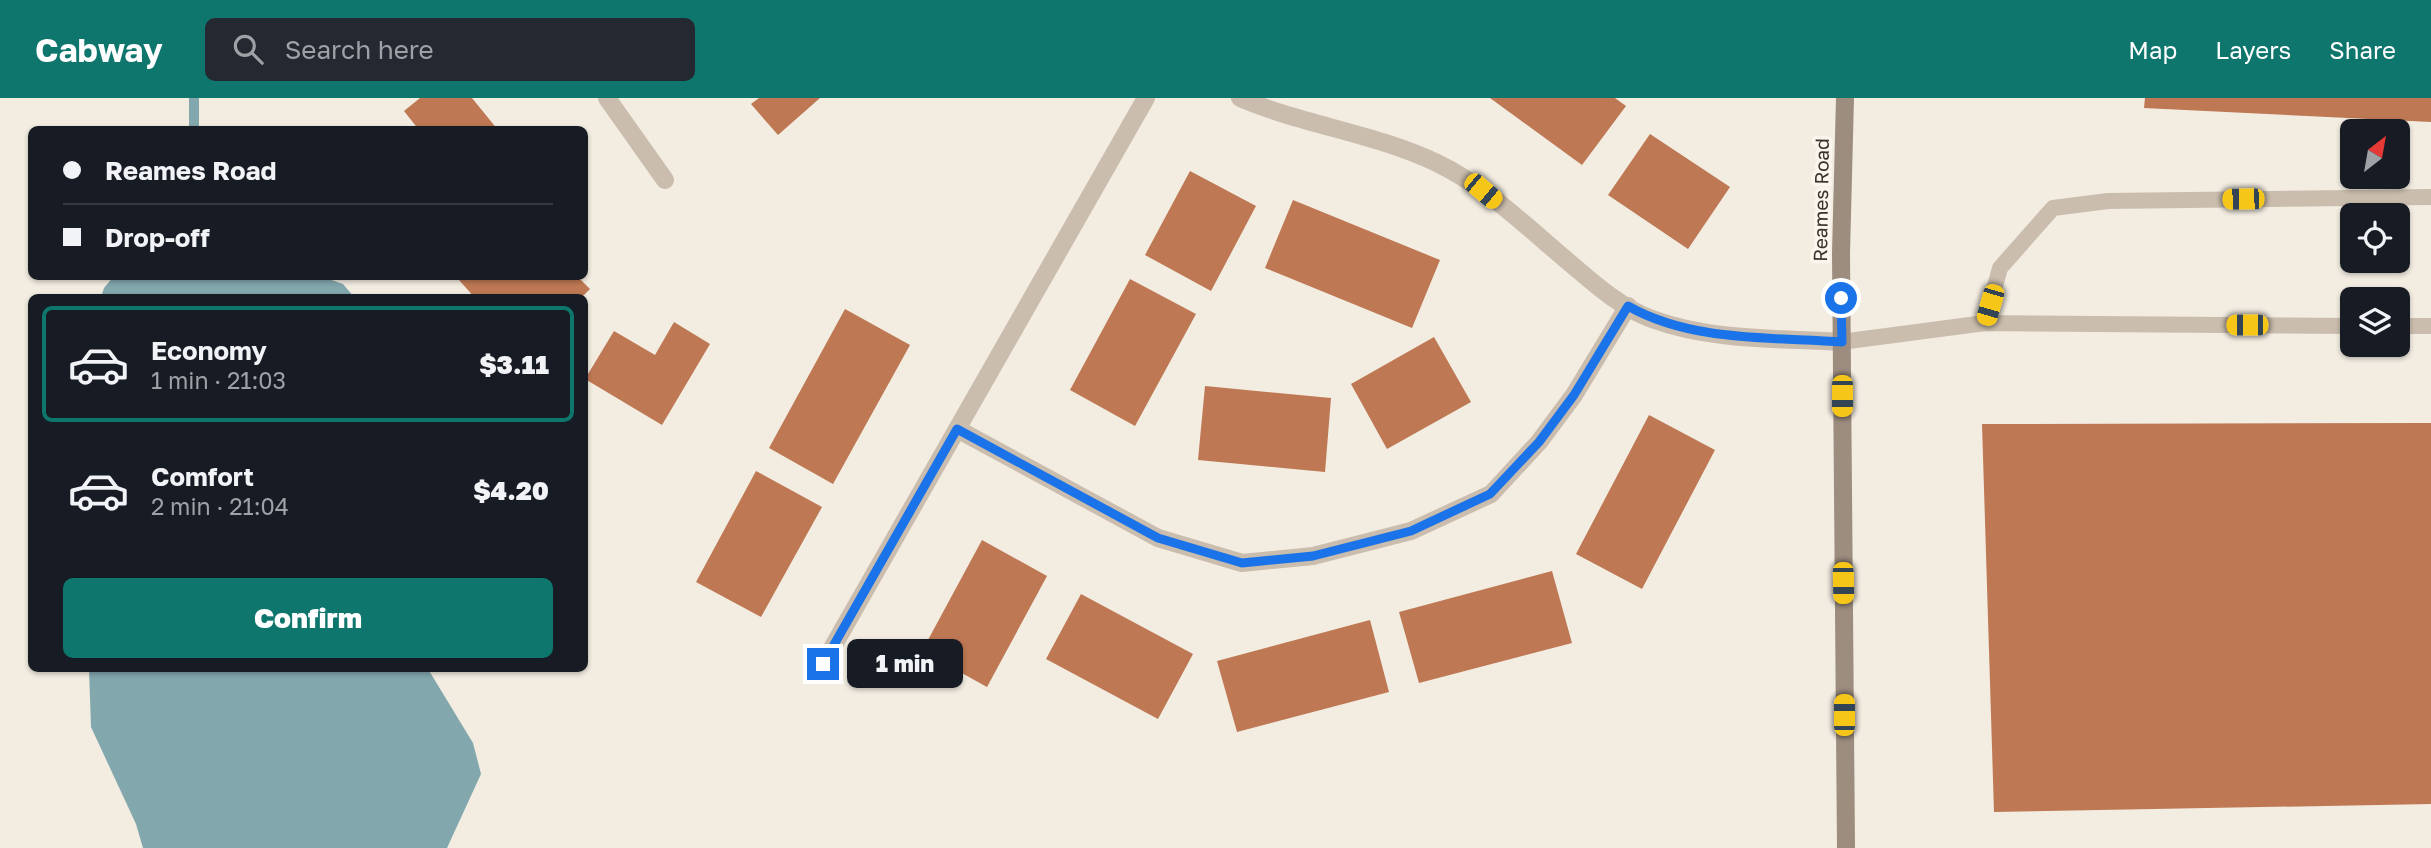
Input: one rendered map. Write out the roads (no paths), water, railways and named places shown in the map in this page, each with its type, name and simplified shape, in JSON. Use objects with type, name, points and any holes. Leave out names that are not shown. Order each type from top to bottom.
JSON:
[{"type":"main road","name":"Reames Road","points":[[1845,98],[1842,342],[1846,848]]},
{"type":"street","points":[[607,98],[665,180]]},
{"type":"street","points":[[823,664],[1146,98]]},
{"type":"street","points":[[1240,98],[1276,113],[1378,142],[1436,163],[1483,191],[1605,293],[1651,319],[1702,333],[1842,342]]},
{"type":"street","points":[[957,429],[1158,538],[1242,563],[1313,556],[1411,531],[1490,494],[1539,442],[1574,395],[1628,306]]},
{"type":"lane","points":[[1985,323],[2000,268],[2053,208],[2108,201],[2431,197]]},
{"type":"lane","points":[[1842,342],[1985,323],[2340,326]]},
{"type":"lane","points":[[2410,326],[2431,326]]},
{"type":"water","points":[[111,280],[332,280],[343,284],[351,294],[102,294]]},
{"type":"water","points":[[89,672],[430,672],[473,743],[481,774],[447,848],[143,848],[136,824],[91,727]]},
{"type":"waterway","points":[[194,98],[194,126]]}]
